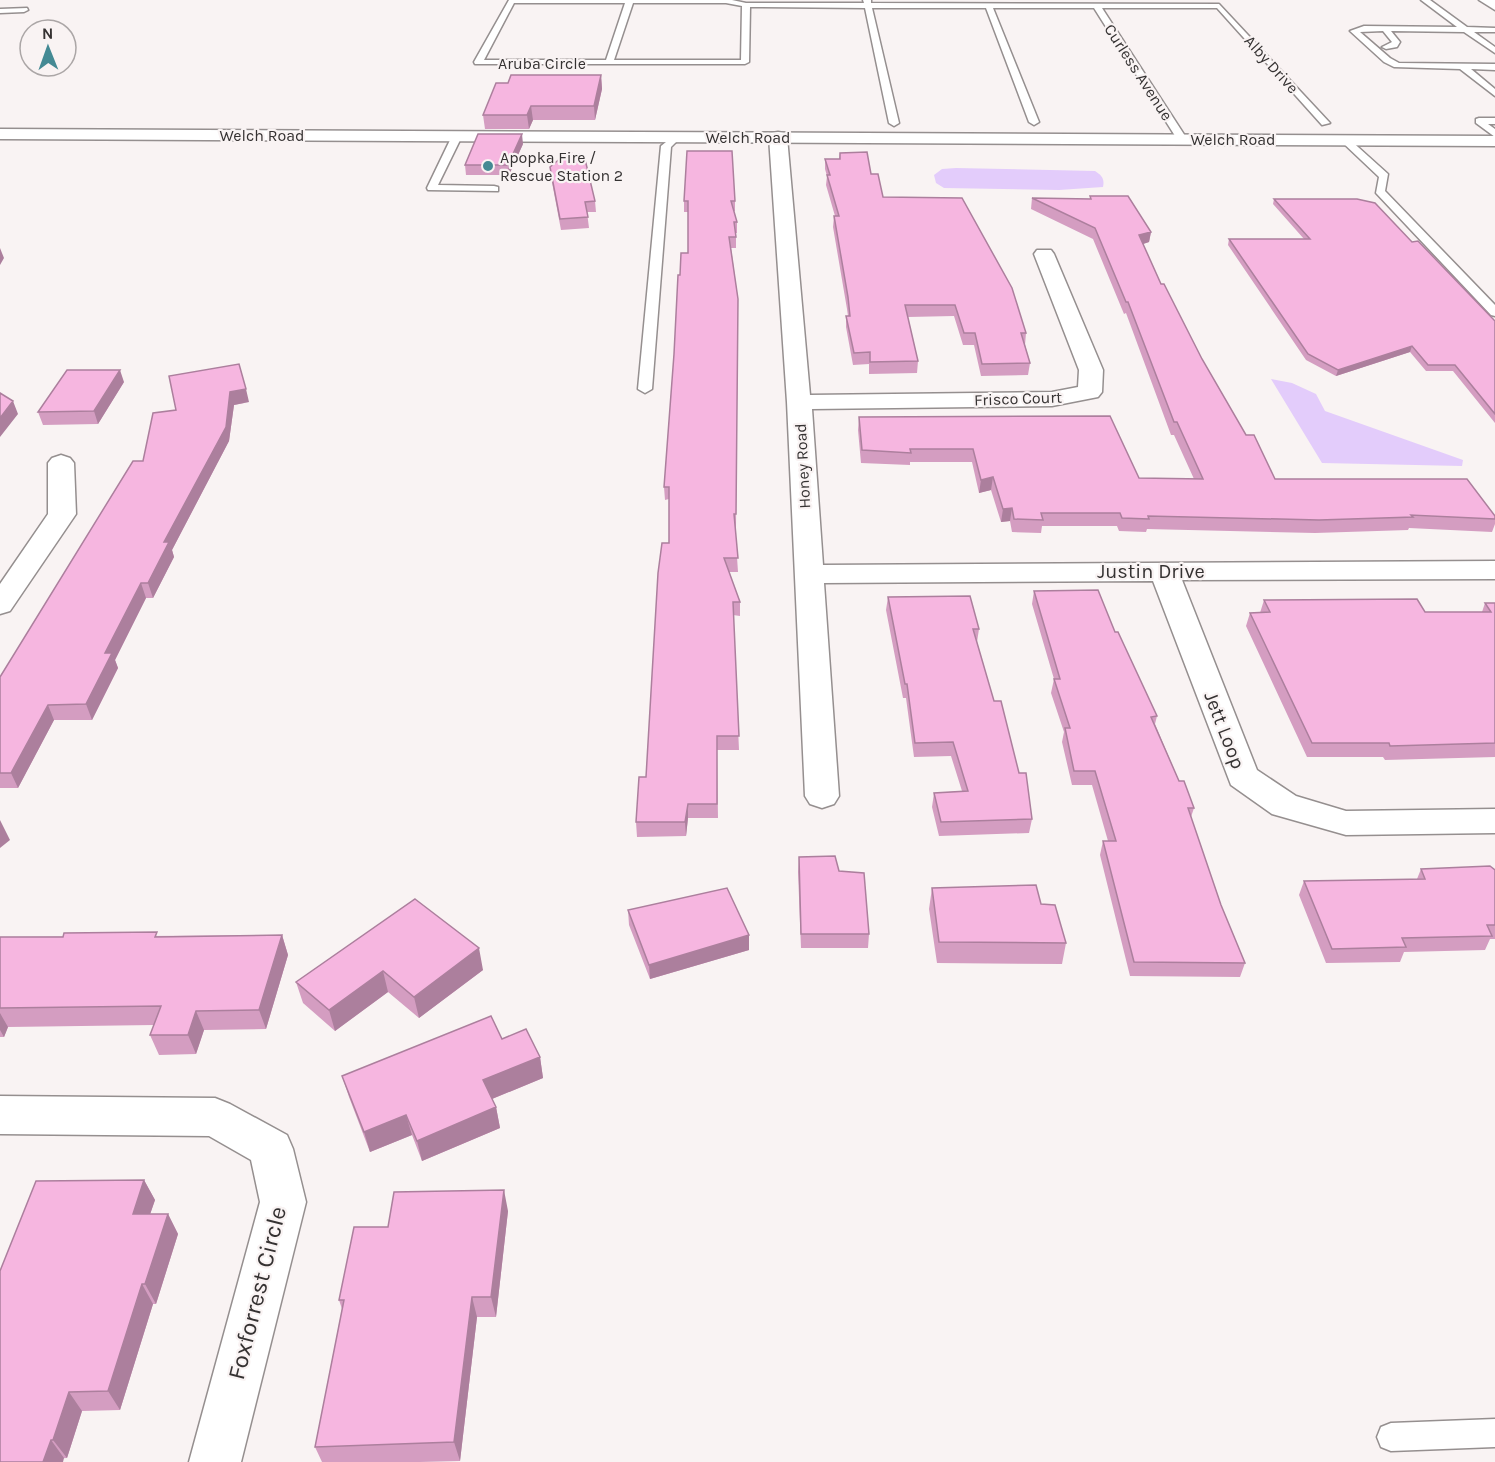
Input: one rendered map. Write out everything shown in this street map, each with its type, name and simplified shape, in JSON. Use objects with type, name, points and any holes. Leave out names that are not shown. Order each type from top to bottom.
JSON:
[{"type":"street","points":[[1486,0],[1495,6]]},
{"type":"street","name":"Welch Road","points":[[0,134],[1495,141]]},
{"type":"street","name":"Honey Road","points":[[778,137],[799,402],[822,796]]},
{"type":"street","name":"Frisco Court","points":[[799,402],[1052,399],[1090,392],[1091,370],[1044,254]]},
{"type":"street","points":[[0,605],[62,514],[61,463]]},
{"type":"street","name":"Justin Drive","points":[[808,574],[1495,570]]},
{"type":"street","name":"Jett Loop","points":[[1164,571],[1243,777],[1284,805],[1346,823],[1495,822]]},
{"type":"street","name":"Foxforrest Circle","points":[[0,1115],[215,1118],[271,1149],[283,1202],[214,1462]]},
{"type":"lane","points":[[609,63],[630,0]]},
{"type":"lane","name":"Aruba Circle","points":[[630,0],[726,1],[746,5],[745,63],[478,62],[512,1],[630,0]]},
{"type":"lane","points":[[1425,0],[1495,51]]},
{"type":"lane","points":[[867,2],[894,123]]},
{"type":"lane","points":[[746,5],[867,2],[1096,5]]},
{"type":"lane","points":[[988,4],[1034,122]]},
{"type":"lane","name":"Alby Drive","points":[[1096,5],[1219,6],[1325,123]]},
{"type":"lane","name":"Curless Avenue","points":[[1096,5],[1182,139]]},
{"type":"lane","points":[[0,11],[24,10]]},
{"type":"lane","points":[[1495,30],[1368,28],[1354,31],[1387,60],[1397,65],[1495,67]]},
{"type":"lane","points":[[1368,28],[1367,32],[1395,55],[1436,59]]},
{"type":"lane","points":[[1386,47],[1396,42],[1386,32],[1388,28]]},
{"type":"lane","points":[[1451,59],[1495,59]]},
{"type":"lane","points":[[1462,67],[1492,89]]},
{"type":"lane","points":[[1476,78],[1495,78]]},
{"type":"lane","points":[[1495,121],[1479,121],[1495,134]]},
{"type":"lane","points":[[458,136],[432,188],[494,189]]},
{"type":"lane","points":[[645,388],[666,146],[676,137]]},
{"type":"lane","points":[[1345,140],[1384,176],[1380,191],[1495,312]]},
{"type":"lane","points":[[1391,1437],[1495,1433]]},
{"type":"shaded area","points":[[942,169],[1095,171],[1102,177],[1103,187],[1059,190],[944,188],[936,183],[934,175]]},
{"type":"shaded area","points":[[1271,379],[1292,383],[1316,394],[1325,411],[1463,460],[1462,466],[1322,463]]},
{"type":"building","points":[[511,75],[601,75],[594,106],[531,106],[527,115],[483,115],[496,83],[508,83]]},
{"type":"building","points":[[478,134],[522,134],[508,165],[465,165]]},
{"type":"building","points":[[687,151],[732,151],[735,201],[731,201],[737,222],[734,222],[736,237],[729,237],[738,299],[736,514],[734,514],[738,558],[724,558],[740,602],[733,602],[739,736],[717,736],[717,804],[688,804],[685,822],[636,822],[639,777],[646,777],[658,573],[662,543],[669,543],[669,487],[664,487],[678,275],[680,275],[681,253],[688,253],[688,201],[684,201]]},
{"type":"building","points":[[867,152],[871,174],[878,174],[883,197],[962,198],[1012,288],[1026,333],[1021,333],[1030,363],[982,364],[975,333],[964,333],[955,305],[905,305],[918,361],[870,362],[870,352],[854,353],[846,316],[850,316],[848,297],[834,216],[839,216],[827,175],[830,175],[825,159],[840,159],[840,153]]},
{"type":"building","points":[[567,153],[584,155],[595,201],[585,202],[588,217],[560,219],[550,167]]},
{"type":"building","points":[[1090,196],[1128,196],[1151,232],[1139,235],[1161,284],[1164,284],[1202,359],[1246,435],[1254,435],[1275,479],[1467,479],[1495,519],[1411,515],[1413,517],[1319,520],[1148,516],[1149,519],[1122,518],[1120,513],[1041,513],[1043,520],[1014,519],[1012,508],[1003,509],[993,477],[981,480],[973,449],[910,449],[911,453],[862,450],[859,417],[1110,416],[1139,478],[1203,479],[1177,422],[1174,422],[1128,302],[1126,302],[1095,228],[1032,198],[1091,199]]},
{"type":"building","points":[[1274,199],[1357,199],[1375,203],[1412,242],[1418,241],[1495,321],[1495,414],[1455,365],[1428,365],[1412,346],[1338,370],[1308,354],[1229,239],[1310,239]]},
{"type":"building","points":[[239,364],[246,389],[230,392],[226,427],[164,542],[169,542],[148,583],[141,583],[105,653],[112,653],[86,704],[48,705],[11,773],[0,773],[0,677],[133,461],[143,461],[153,413],[176,410],[169,376]]},
{"type":"building","points":[[67,370],[120,370],[94,411],[38,412]]},
{"type":"building","points":[[0,393],[13,401],[0,418]]},
{"type":"building","points":[[1098,590],[1115,632],[1118,632],[1157,716],[1151,717],[1179,781],[1184,781],[1194,808],[1188,808],[1221,905],[1245,963],[1134,962],[1103,841],[1116,841],[1095,771],[1074,771],[1065,728],[1070,728],[1054,679],[1060,679],[1034,591]]},
{"type":"building","points":[[970,596],[979,629],[973,629],[994,701],[1001,701],[1019,773],[1026,773],[1032,819],[941,822],[934,793],[968,791],[953,742],[915,743],[907,684],[905,684],[888,597]]},
{"type":"building","points":[[1417,599],[1425,612],[1491,612],[1485,603],[1495,603],[1495,743],[1390,746],[1389,743],[1312,743],[1250,613],[1270,612],[1264,600]]},
{"type":"building","points":[[835,856],[839,871],[864,873],[869,934],[801,934],[799,857]]},
{"type":"building","points":[[1490,866],[1495,870],[1495,925],[1487,925],[1492,936],[1402,938],[1406,947],[1332,949],[1304,881],[1425,879],[1421,869]]},
{"type":"building","points":[[1036,885],[1041,904],[1055,905],[1066,943],[939,942],[932,888]]},
{"type":"building","points":[[727,888],[749,935],[649,965],[628,910]]},
{"type":"building","points":[[415,899],[479,948],[414,997],[383,971],[329,1010],[296,982]]},
{"type":"building","points":[[157,932],[155,937],[282,935],[259,1010],[196,1011],[188,1035],[150,1035],[161,1006],[0,1008],[0,937],[63,937],[64,933]]},
{"type":"building","points":[[491,1016],[502,1039],[526,1029],[540,1057],[483,1080],[496,1107],[417,1141],[406,1115],[364,1132],[342,1076]]},
{"type":"building","points":[[144,1180],[133,1214],[168,1214],[145,1284],[142,1284],[108,1391],[69,1392],[43,1462],[0,1462],[0,1271],[36,1181]]},
{"type":"building","points":[[504,1190],[491,1297],[472,1297],[454,1442],[315,1447],[344,1300],[339,1300],[354,1227],[388,1227],[394,1192]]},
{"type":"place","name":"Apopka Fire / Rescue Station 2","points":[[488,166]]}]
